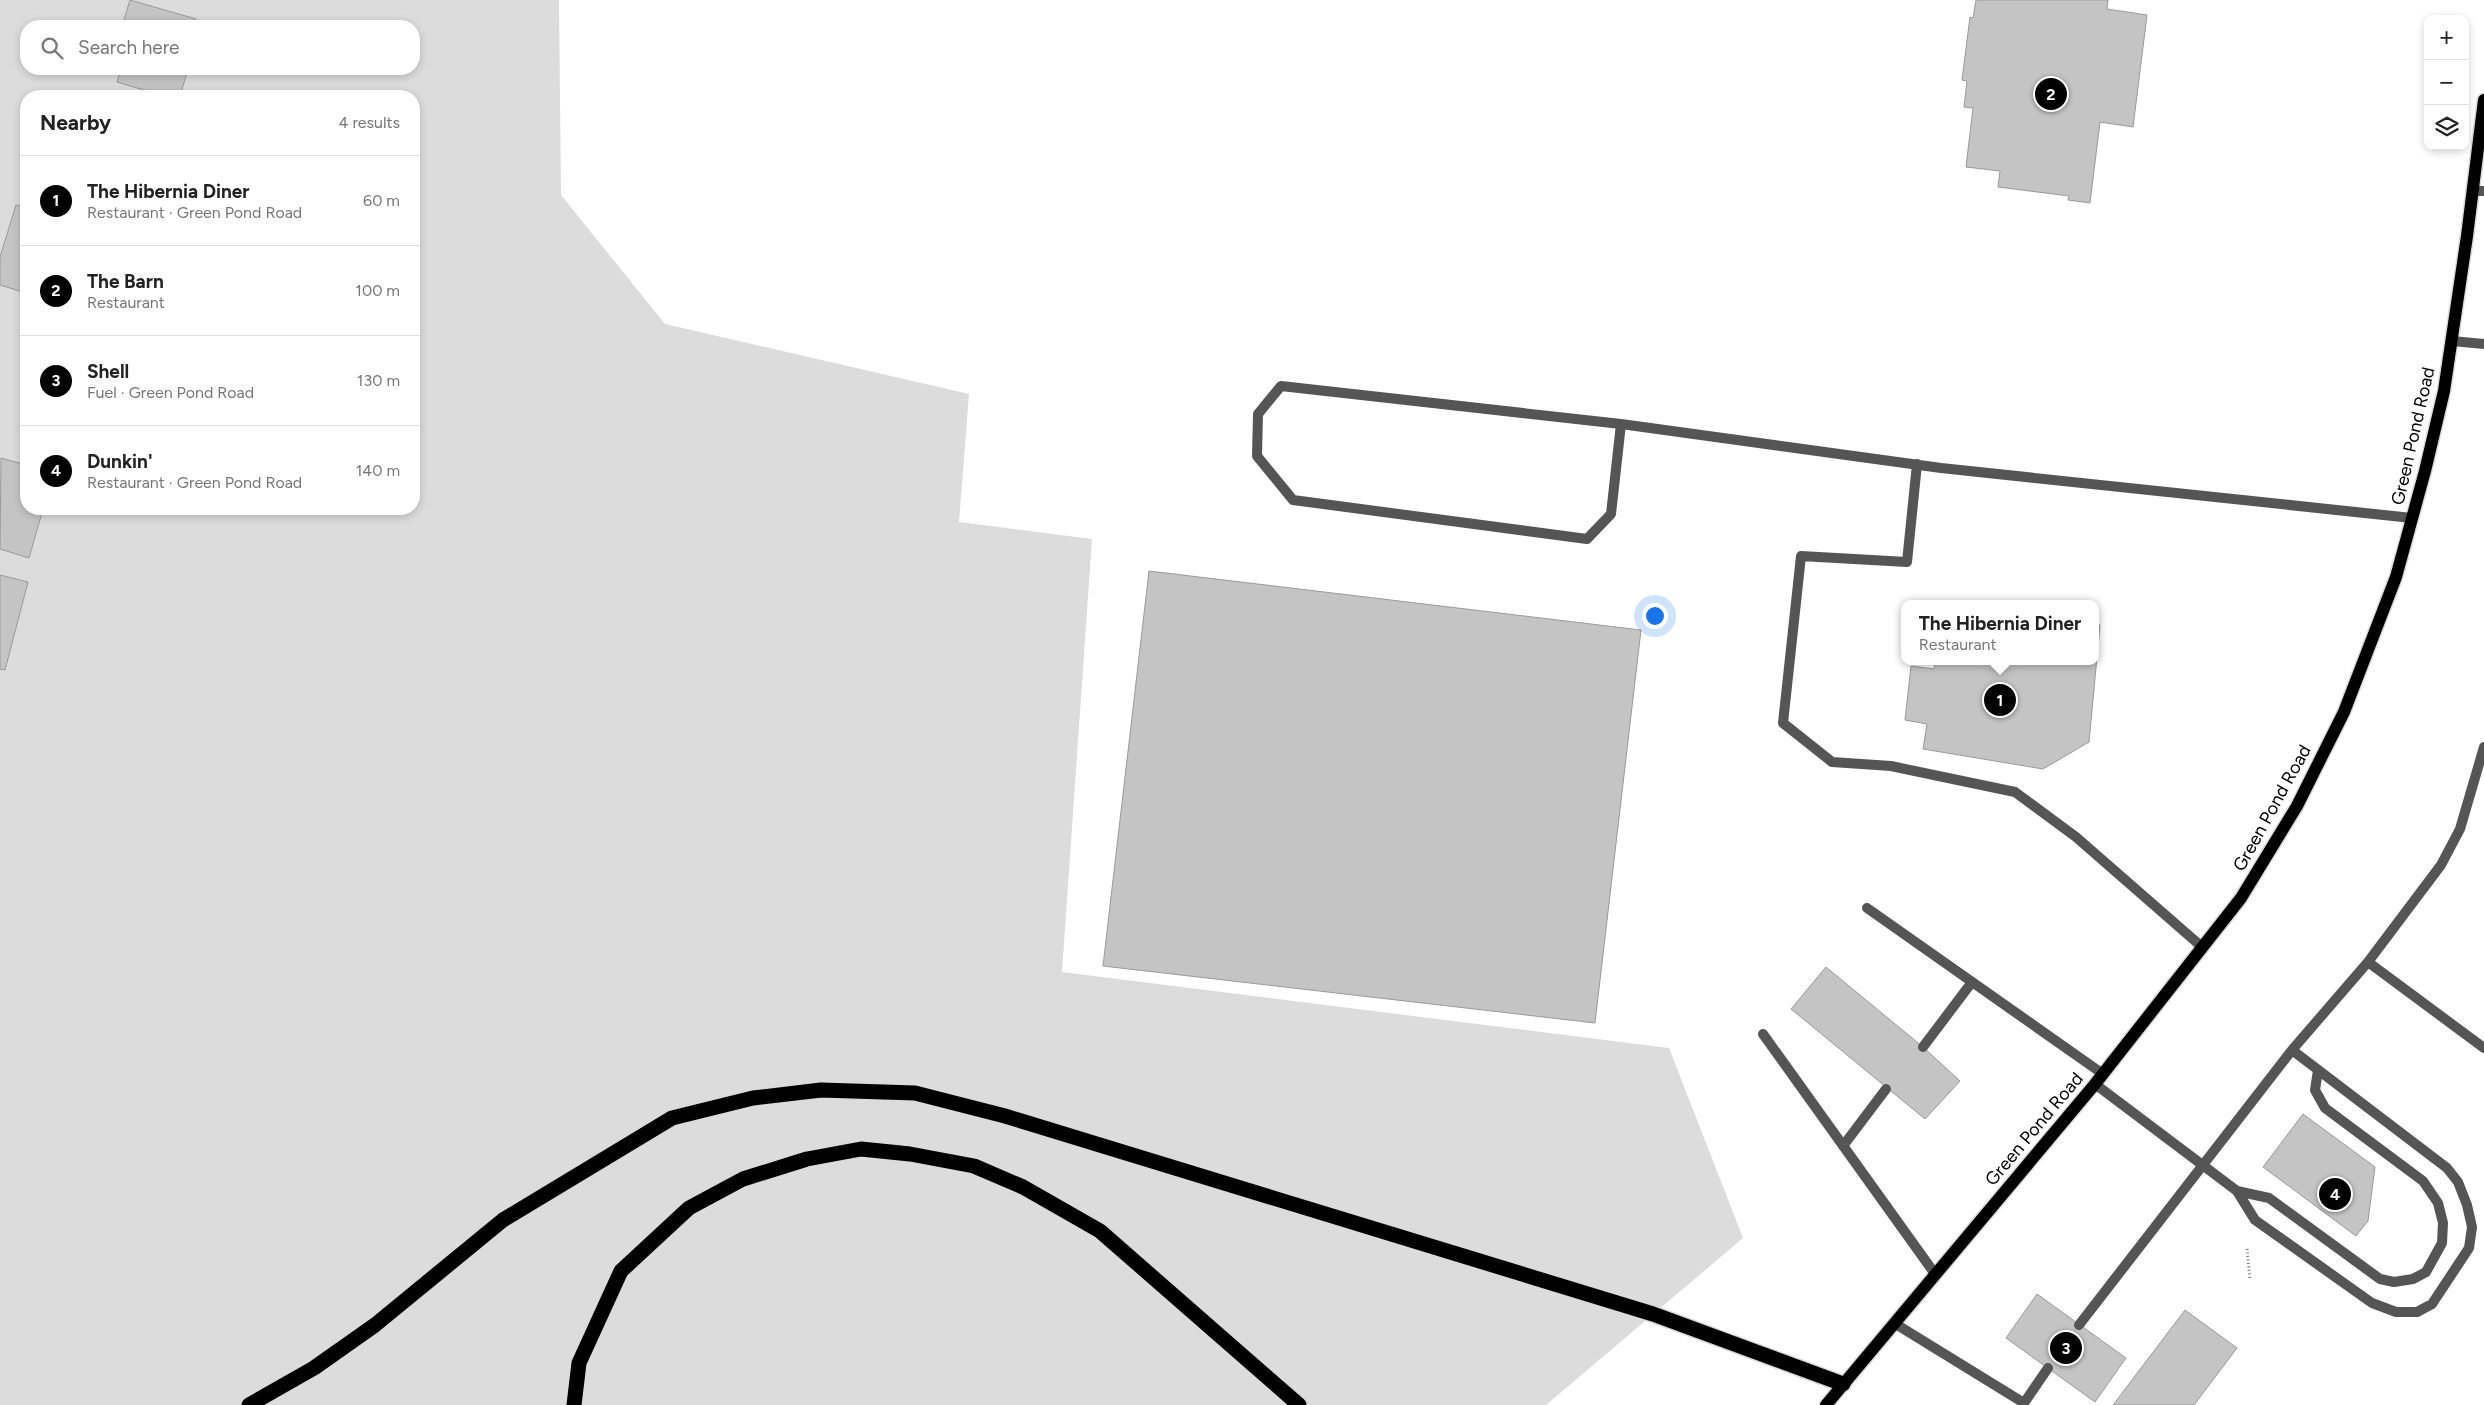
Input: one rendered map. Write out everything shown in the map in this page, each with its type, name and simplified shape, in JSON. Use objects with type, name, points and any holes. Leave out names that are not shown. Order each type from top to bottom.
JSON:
[{"type":"highway","points":[[249,1405],[314,1368],[375,1325],[503,1220],[672,1118],[753,1098],[821,1090],[915,1093],[1005,1116],[1653,1314],[1843,1384]]},
{"type":"highway","points":[[574,1405],[579,1363],[621,1271],[690,1208],[744,1180],[807,1159],[861,1149],[910,1154],[974,1166],[1023,1187],[1100,1231],[1299,1405]]},
{"type":"main road","name":"Green Pond Road","points":[[1826,1405],[2099,1079],[2241,898],[2297,806],[2344,712],[2396,576],[2412,518],[2444,391],[2478,191],[2484,100]]},
{"type":"lane","points":[[2452,341],[2484,344]]},
{"type":"lane","points":[[1621,424],[1611,514],[1587,539],[1293,500],[1257,456],[1258,414],[1281,386],[1621,424],[1917,464],[2412,518]]},
{"type":"lane","points":[[1917,464],[1907,562],[1801,556],[1783,723],[1832,762],[1891,766],[2015,792],[2076,837],[2202,947]]},
{"type":"lane","points":[[2079,1325],[2292,1050],[2368,962],[2441,865],[2460,830],[2484,747]]},
{"type":"lane","points":[[1867,908],[1972,982],[2099,1079],[2202,1166],[2237,1191],[2255,1220],[2372,1303],[2396,1312],[2417,1312],[2432,1304],[2469,1248],[2472,1227],[2467,1205],[2458,1182],[2447,1168],[2292,1050]]},
{"type":"lane","points":[[2368,962],[2484,1048]]},
{"type":"lane","points":[[1923,1047],[1972,982]]},
{"type":"lane","points":[[1763,1034],[1935,1274]]},
{"type":"lane","points":[[2237,1191],[2269,1198],[2380,1279],[2394,1282],[2413,1279],[2426,1272],[2434,1261],[2442,1243],[2443,1223],[2438,1203],[2423,1181],[2325,1108],[2315,1090],[2318,1070]]},
{"type":"lane","points":[[1843,1146],[1886,1089]]},
{"type":"lane","points":[[1894,1323],[2024,1403],[2048,1368]]},
{"type":"shaded area","points":[[0,0],[559,0],[561,195],[665,324],[969,394],[959,522],[1092,539],[1062,972],[1669,1048],[1743,1238],[1546,1405],[0,1405]]},
{"type":"building","points":[[130,0],[196,19],[196,20],[124,20]]},
{"type":"building","points":[[1976,0],[2108,0],[2107,9],[2147,15],[2133,127],[2100,122],[2090,203],[2068,200],[2069,196],[1998,187],[2000,171],[1966,167],[1973,108],[1964,107],[1967,81],[1962,80],[1970,17],[1973,18]]},
{"type":"building","points":[[119,75],[186,75],[182,90],[144,90],[117,82]]},
{"type":"building","points":[[16,205],[20,206],[20,291],[0,285],[0,257]]},
{"type":"building","points":[[1,458],[20,463],[20,515],[41,515],[29,558],[0,549]]},
{"type":"building","points":[[1149,571],[1641,630],[1595,1023],[1103,966]]},
{"type":"building","points":[[0,575],[28,582],[5,670],[0,669]]},
{"type":"building","points":[[1934,665],[2096,665],[2089,742],[2043,769],[1923,749],[1927,724],[1905,720],[1911,666],[1934,669]]},
{"type":"building","points":[[1826,967],[1923,1047],[1960,1081],[1925,1119],[1791,1009]]},
{"type":"building","points":[[2303,1114],[2375,1167],[2368,1221],[2356,1236],[2263,1167]]},
{"type":"building","points":[[2037,1294],[2126,1358],[2095,1402],[2006,1338]]},
{"type":"building","points":[[2185,1310],[2237,1348],[2194,1405],[2113,1405]]},
{"type":"place","name":"The Barn","points":[[2051,94]]},
{"type":"place","name":"The Hibernia Diner","points":[[2000,700]]},
{"type":"place","name":"Dunkin'","points":[[2335,1194]]},
{"type":"place","name":"Shell","points":[[2066,1348]]}]
